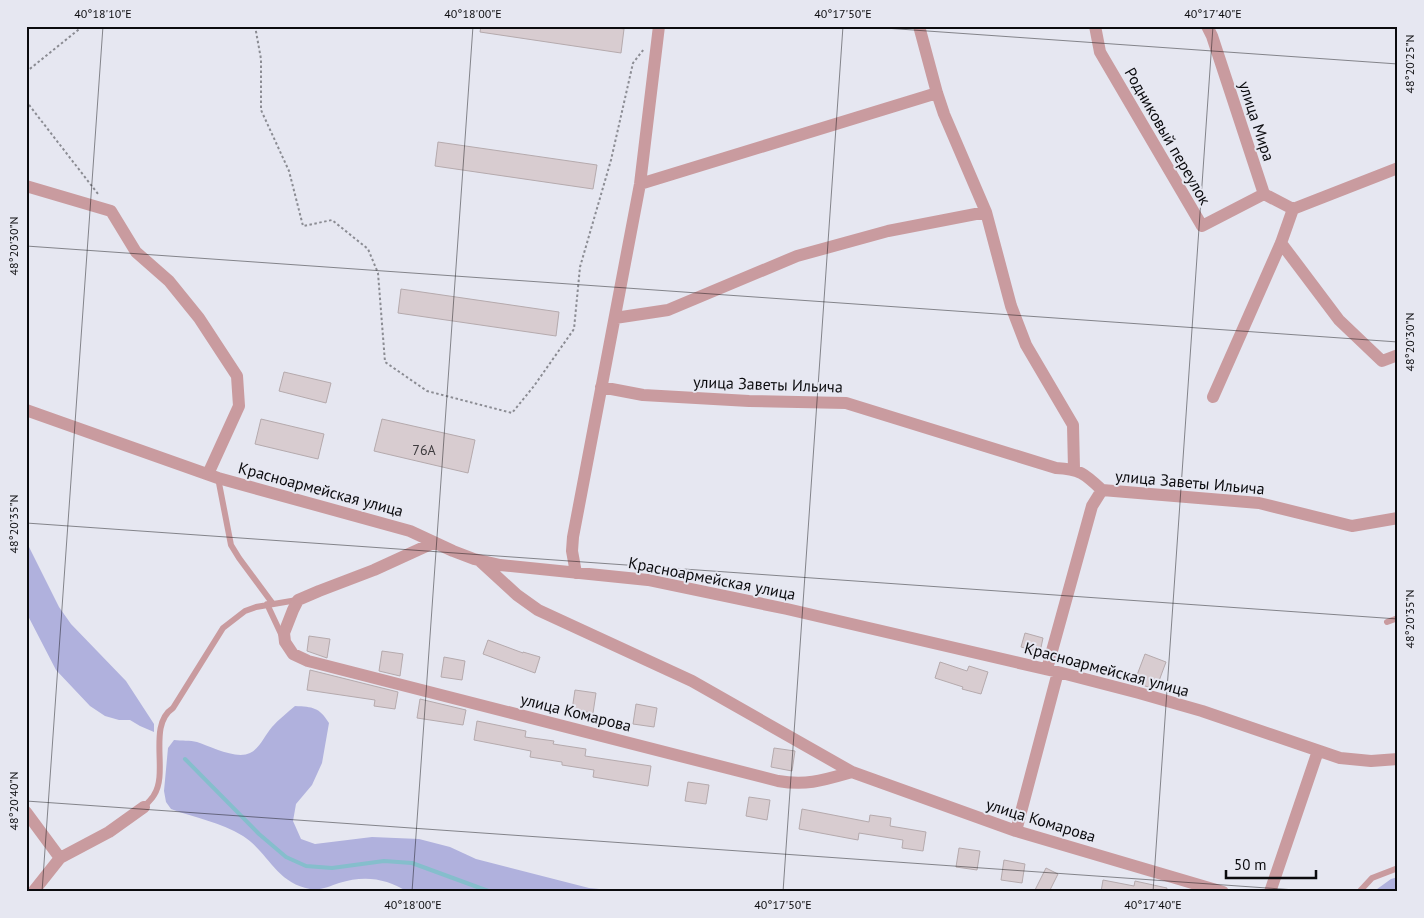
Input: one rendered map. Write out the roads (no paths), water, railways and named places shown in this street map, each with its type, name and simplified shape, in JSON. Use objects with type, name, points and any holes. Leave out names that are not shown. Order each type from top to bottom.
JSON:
[{"type":"street","points":[[919,26],[944,114],[986,212],[1011,306],[1026,345],[1073,425],[1074,469]]},
{"type":"street","name":"Родниковый переулок","points":[[1095,26],[1100,52],[1202,226],[1264,194]]},
{"type":"street","name":"улица Мира","points":[[1207,26],[1212,36],[1264,194]]},
{"type":"street","points":[[576,573],[572,552],[573,537],[640,184],[658,28]]},
{"type":"street","points":[[640,184],[937,93]]},
{"type":"street","points":[[1264,194],[1293,209],[1398,168]]},
{"type":"street","points":[[26,186],[111,211],[136,252],[168,281],[199,318],[237,376],[239,406],[213,476]]},
{"type":"street","points":[[1213,397],[1281,243],[1293,209]]},
{"type":"street","points":[[615,318],[668,310],[798,256],[888,231],[986,212]]},
{"type":"street","points":[[1281,243],[1339,320],[1382,361],[1398,355]]},
{"type":"street","name":"улица Заветы Ильича","points":[[601,387],[643,395],[749,401],[846,403],[1056,468],[1074,469],[1102,490],[1259,503],[1352,526],[1398,518]]},
{"type":"street","name":"Красноармейская улица","points":[[26,410],[213,476],[410,531],[433,543],[480,561],[500,566],[657,582],[787,609],[1052,670],[1202,712],[1340,758],[1371,761],[1398,758]]},
{"type":"street","points":[[1016,830],[1092,506],[1102,490]]},
{"type":"street","points":[[285,642],[284,633],[292,610],[298,600],[318,590],[374,570],[433,543]]},
{"type":"street","name":"улица Комарова","points":[[480,561],[517,595],[538,610],[692,681],[852,772],[1016,830],[1223,892]]},
{"type":"street","name":"улица Комарова","points":[[285,642],[293,654],[308,661],[778,781],[793,784],[810,783],[852,772]]},
{"type":"street","points":[[1270,892],[1318,751]]},
{"type":"street","points":[[33,892],[60,858],[108,832],[144,807]]},
{"type":"street","points":[[26,812],[60,858]]},
{"type":"lane","points":[[213,476],[232,545],[270,604],[275,625],[285,642]]},
{"type":"lane","points":[[144,807],[155,794],[159,777],[160,729],[166,713],[173,708],[223,628],[245,611],[270,604],[298,600]]},
{"type":"lane","points":[[1387,622],[1398,618]]},
{"type":"lane","points":[[1359,892],[1372,878],[1398,868]]},
{"type":"waterway","points":[[185,759],[259,834],[286,857],[306,866],[332,868],[384,861],[412,863],[491,892]]}]
